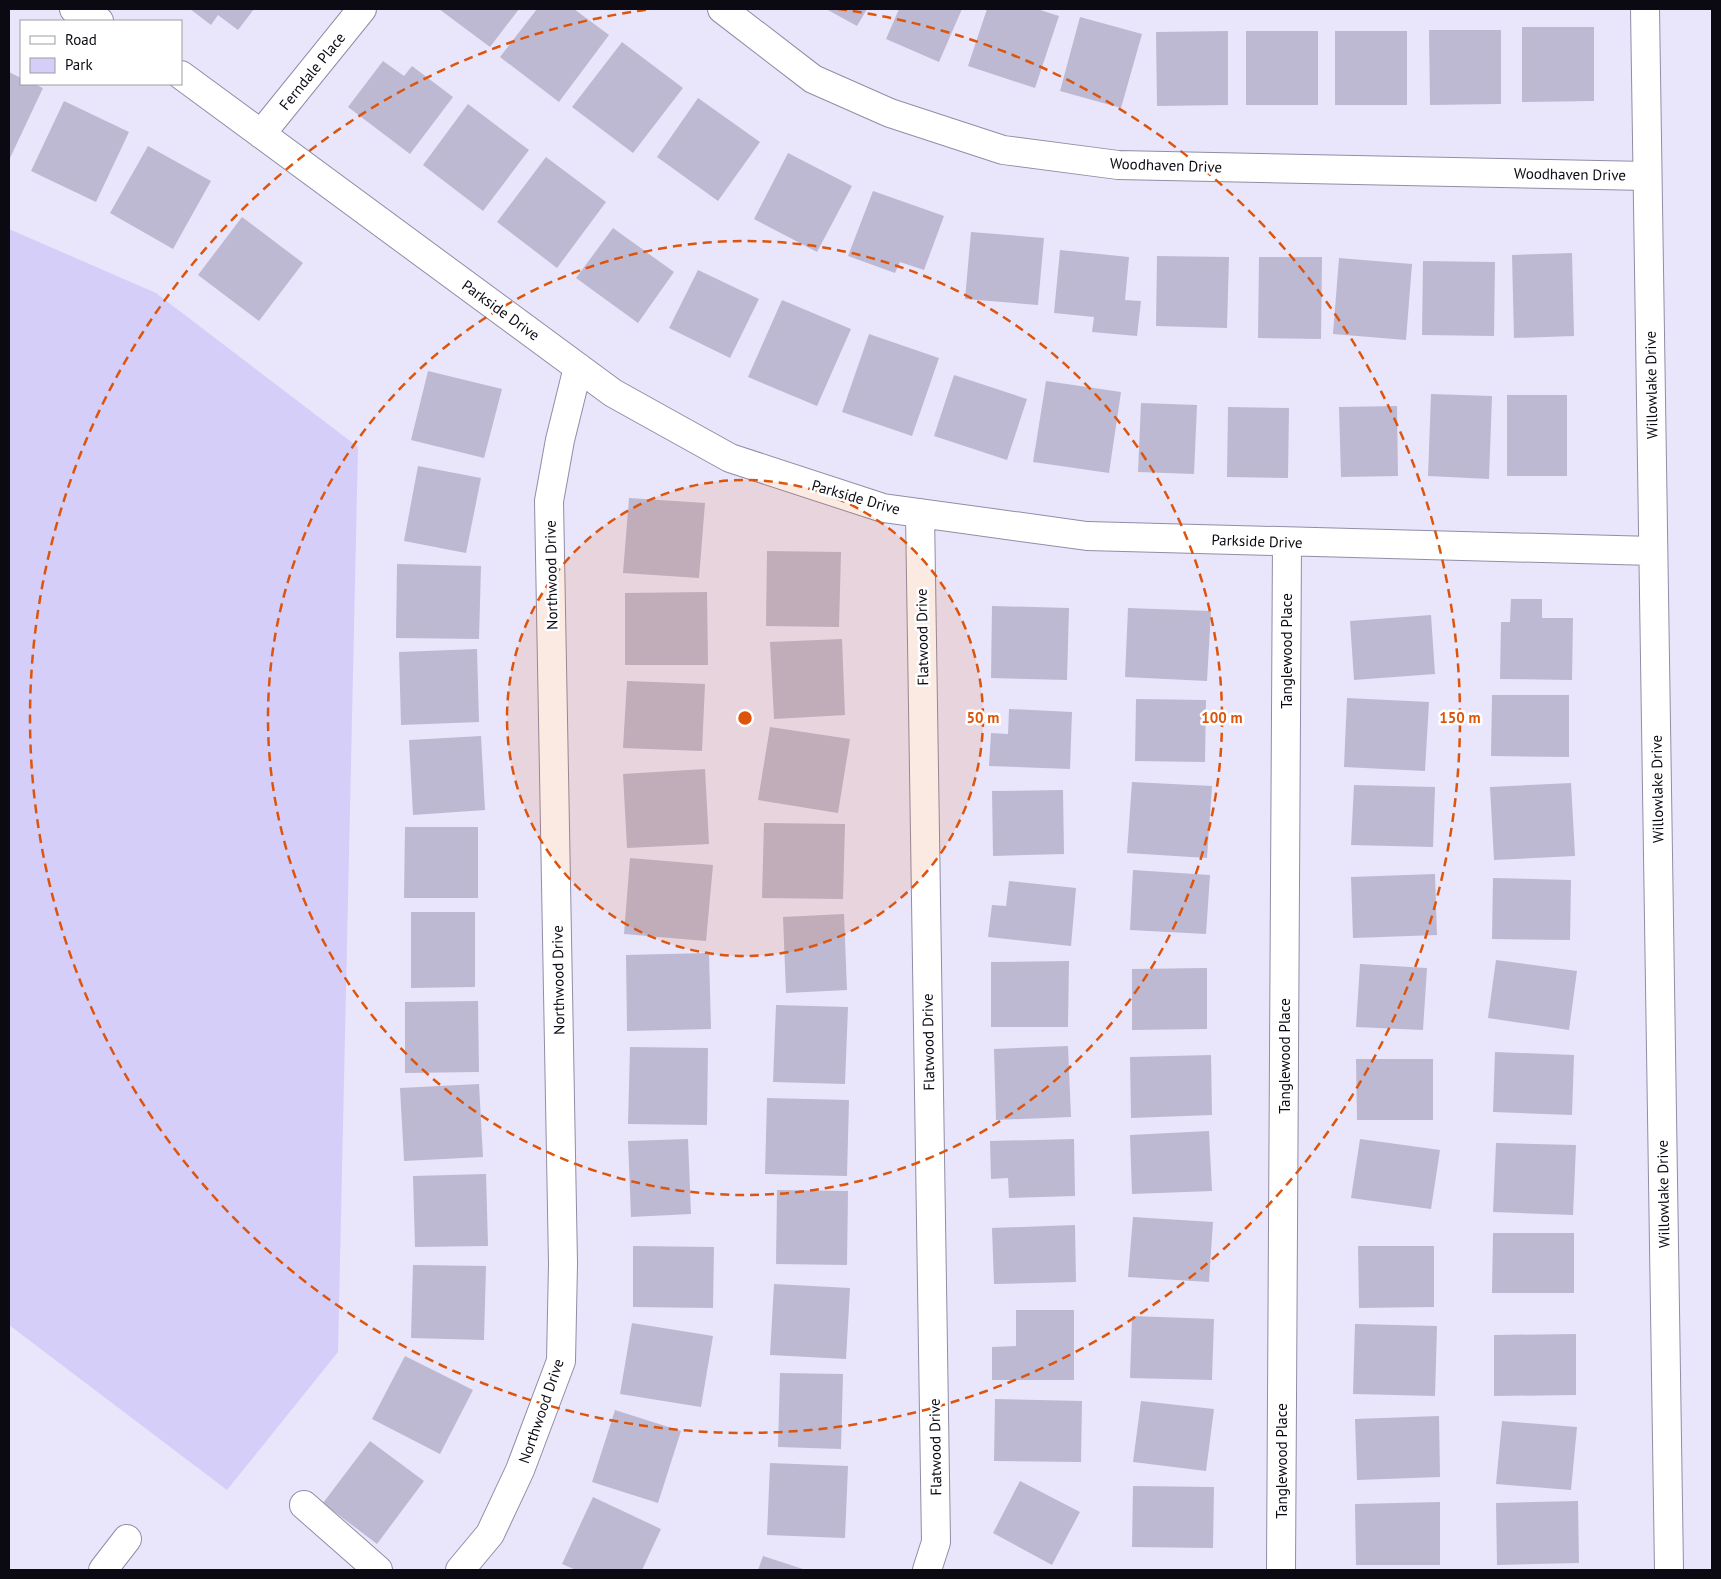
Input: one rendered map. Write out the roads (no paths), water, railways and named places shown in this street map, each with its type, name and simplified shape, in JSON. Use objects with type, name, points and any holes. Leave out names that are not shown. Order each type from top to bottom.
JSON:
[{"type":"street","points":[[74,9],[97,20]]},
{"type":"street","name":"Ferndale Place","points":[[262,134],[362,9]]},
{"type":"street","name":"Woodhaven Drive","points":[[722,9],[814,79],[890,113],[1003,150],[1118,165],[1647,176]]},
{"type":"street","name":"Willowlake Drive","points":[[1645,9],[1669,1570]]},
{"type":"street","name":"Parkside Drive","points":[[182,76],[613,393],[730,458],[883,508],[1087,536],[1653,551]]},
{"type":"street","name":"Northwood Drive","points":[[460,1570],[490,1534],[520,1470],[561,1361],[563,1244],[549,501],[560,440],[578,368]]},
{"type":"street","name":"Flatwood Drive","points":[[920,513],[936,1542],[927,1570]]},
{"type":"street","name":"Tanglewood Place","points":[[1281,1570],[1287,542]]},
{"type":"street","points":[[304,1505],[378,1570]]},
{"type":"street","points":[[103,1570],[128,1538]]}]
